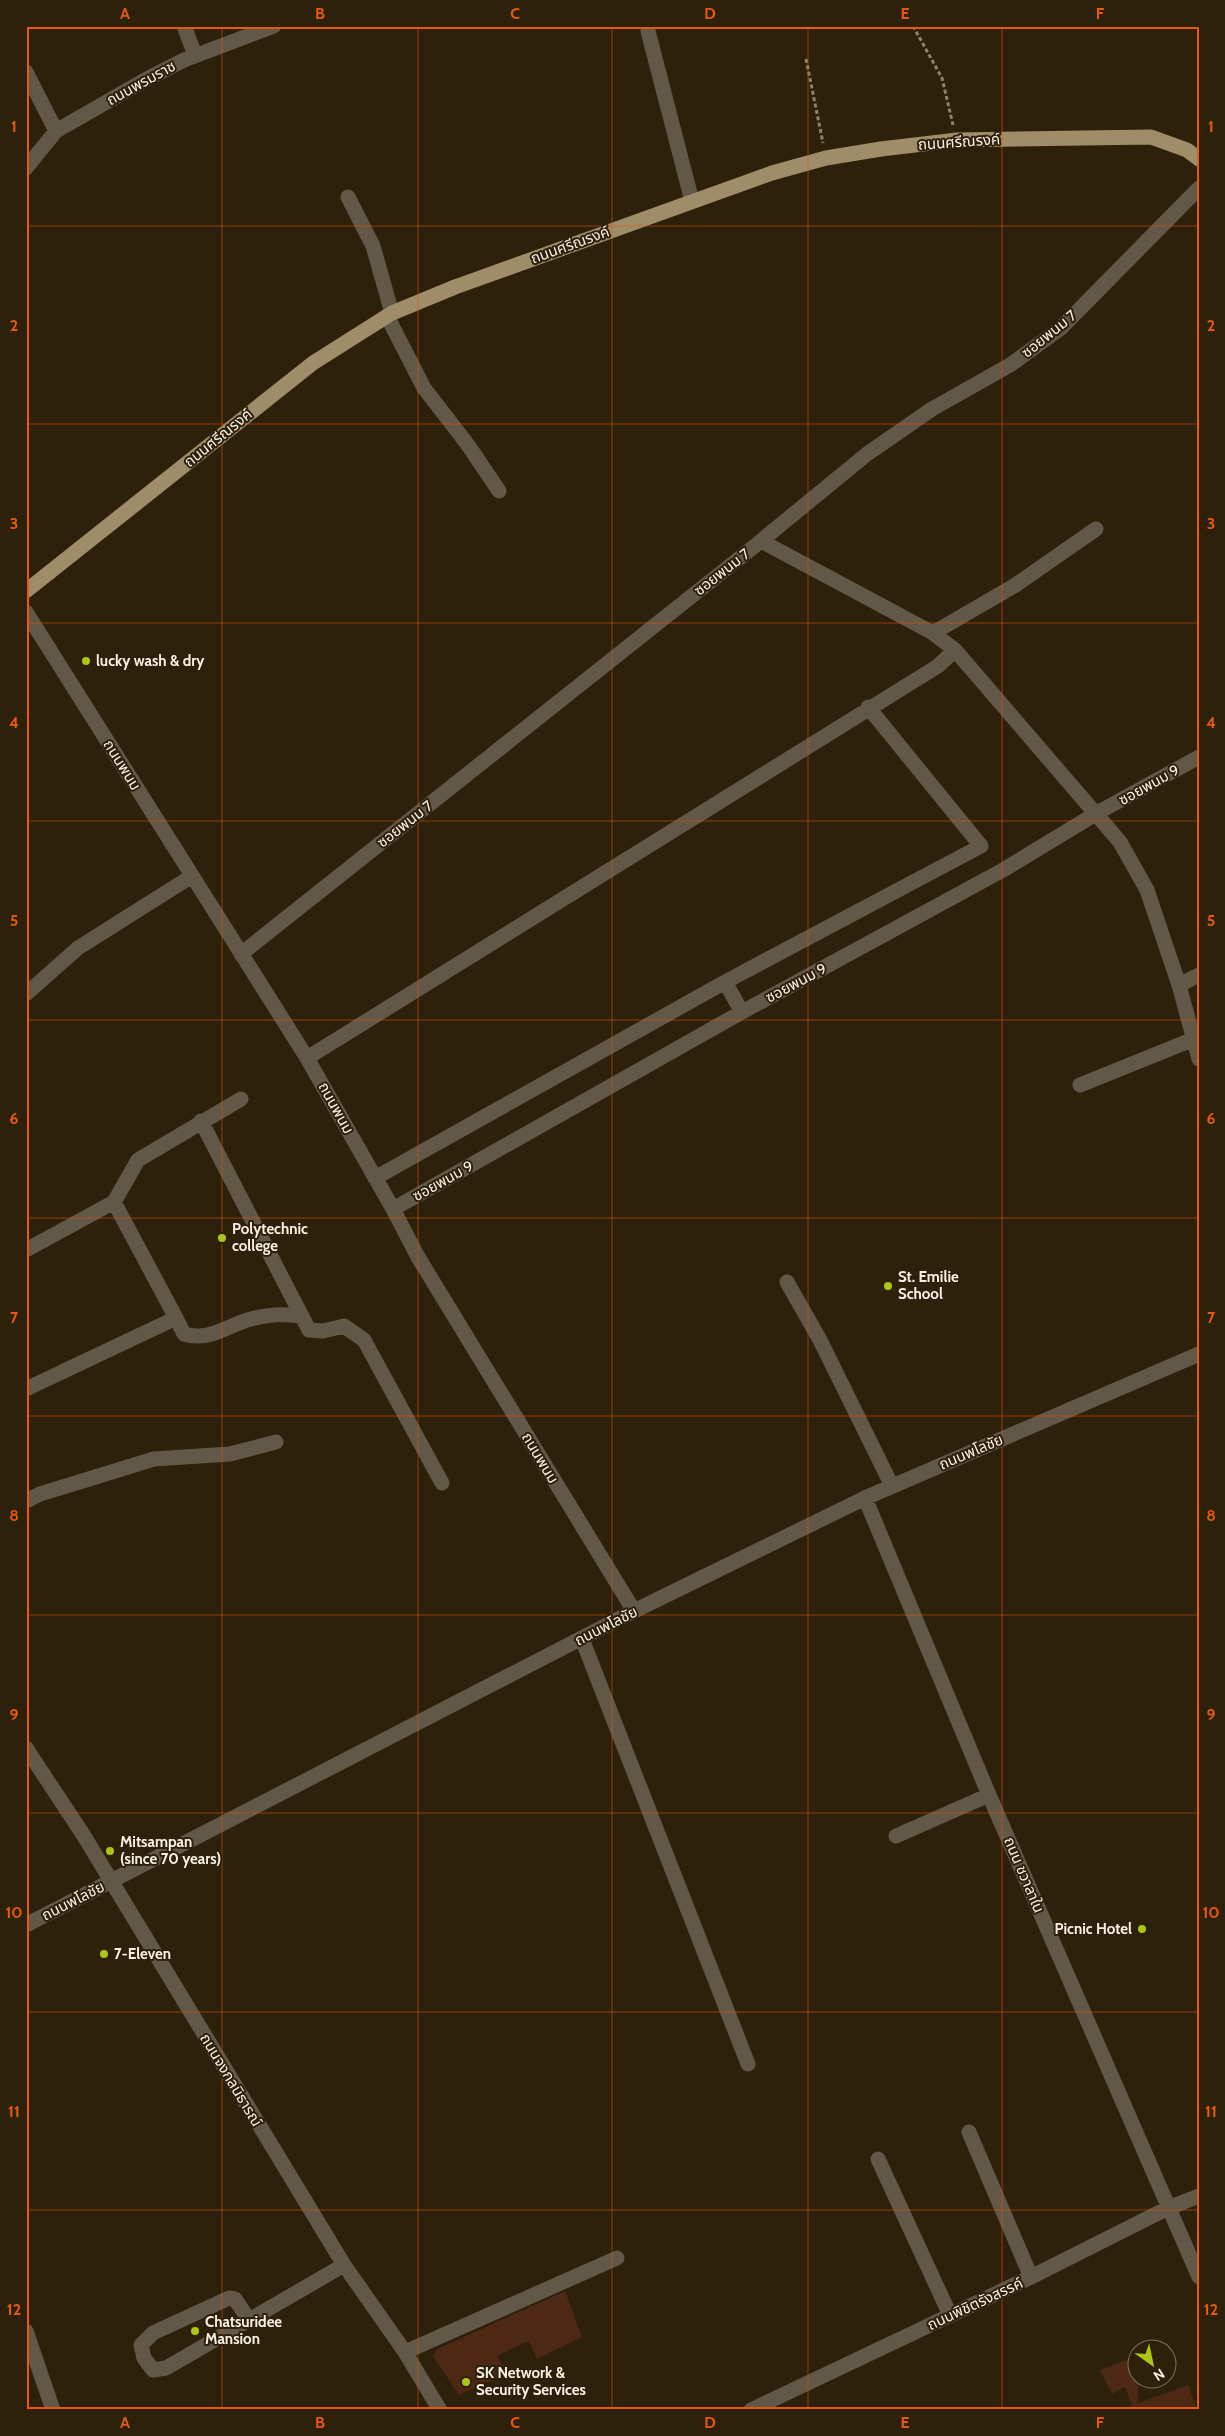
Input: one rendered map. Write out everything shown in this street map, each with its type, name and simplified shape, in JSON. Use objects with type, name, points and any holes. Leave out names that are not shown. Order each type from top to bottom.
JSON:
[{"type":"main road","name":"ถนนศรีณรงค์","points":[[26,591],[313,363],[389,314],[455,287],[772,173],[826,158],[956,140],[1151,137],[1187,150],[1199,160]]},
{"type":"street","points":[[184,26],[195,55]]},
{"type":"street","name":"ถนนพรมราช","points":[[26,168],[56,131],[165,68],[274,26]]},
{"type":"street","points":[[648,31],[692,201]]},
{"type":"street","points":[[26,72],[56,131]]},
{"type":"street","name":"ซอยพนม 7","points":[[241,954],[761,541],[867,454],[932,409],[1010,365],[1061,328],[1199,188]]},
{"type":"street","points":[[348,197],[373,246],[389,314],[424,388],[468,445],[498,491]]},
{"type":"street","points":[[933,633],[1014,586],[1096,529]]},
{"type":"street","points":[[761,541],[933,633],[955,650],[1097,813],[1120,842],[1147,890],[1179,985],[1199,1059]]},
{"type":"street","name":"ถนนพนม","points":[[26,612],[307,1058],[393,1209],[418,1257],[634,1612]]},
{"type":"street","points":[[307,1058],[868,707],[938,666],[955,650]]},
{"type":"street","points":[[375,1178],[725,982],[981,846],[868,707]]},
{"type":"street","name":"ซอยพนม 9","points":[[393,1209],[742,1012],[1003,870],[1097,813],[1199,757]]},
{"type":"street","points":[[26,994],[78,948],[192,876]]},
{"type":"street","points":[[1179,985],[1199,975]]},
{"type":"street","points":[[725,982],[742,1012]]},
{"type":"street","points":[[1080,1086],[1194,1039]]},
{"type":"street","points":[[26,1250],[114,1202],[138,1160],[241,1098]]},
{"type":"street","points":[[201,1121],[309,1330],[323,1331],[344,1326],[364,1340],[442,1483]]},
{"type":"street","points":[[114,1202],[184,1334],[195,1338],[220,1332],[249,1319],[276,1313],[301,1316]]},
{"type":"street","points":[[787,1282],[820,1340],[892,1486]]},
{"type":"street","points":[[26,1389],[176,1318]]},
{"type":"street","name":"ถนนพโลชัย","points":[[26,1925],[582,1638],[865,1498],[1199,1354]]},
{"type":"street","points":[[26,1502],[40,1494],[154,1459],[230,1454],[276,1442]]},
{"type":"street","name":"ถนน ชวาลาใน","points":[[865,1498],[990,1794],[1199,2277]]},
{"type":"street","points":[[582,1638],[748,2064]]},
{"type":"street","name":"ถนนจงกลนิธารณ์","points":[[26,1748],[84,1836],[110,1882],[344,2265],[405,2352],[440,2410]]},
{"type":"street","points":[[896,1836],[990,1794]]},
{"type":"street","points":[[969,2132],[1031,2277]]},
{"type":"street","points":[[878,2158],[950,2315]]},
{"type":"street","name":"ถนนพิชิตรังสรรค์","points":[[750,2410],[1031,2277],[1168,2208],[1199,2196]]},
{"type":"street","points":[[405,2352],[617,2258]]},
{"type":"street","points":[[249,2320],[235,2299],[229,2298],[153,2334],[141,2345],[142,2352],[153,2370],[159,2371],[249,2320],[344,2265]]},
{"type":"street","points":[[26,2331],[53,2410]]},
{"type":"path","points":[[914,26],[942,78],[956,140]]},
{"type":"path","points":[[806,59],[826,158]]},
{"type":"building","points":[[565,2291],[582,2337],[537,2359],[529,2341],[497,2356],[508,2373],[459,2395],[433,2356],[437,2349]]},
{"type":"building","points":[[1128,2359],[1128,2388],[1138,2388],[1138,2403],[1188,2385],[1197,2410],[1126,2410],[1125,2408],[1132,2405],[1125,2387],[1112,2394],[1100,2370]]},
{"type":"place","name":"lucky wash & dry","points":[[86,661]]},
{"type":"place","name":"Polytechnic college","points":[[222,1238]]},
{"type":"place","name":"St. Emilie School","points":[[888,1286]]},
{"type":"place","name":"Mitsampan (since 70 years)","points":[[110,1851]]},
{"type":"place","name":"Picnic Hotel","points":[[1142,1929]]},
{"type":"place","name":"7-Eleven","points":[[104,1954]]},
{"type":"place","name":"Chatsuridee Mansion","points":[[195,2331]]},
{"type":"place","name":"SK Network & Security Services","points":[[466,2382]]}]
